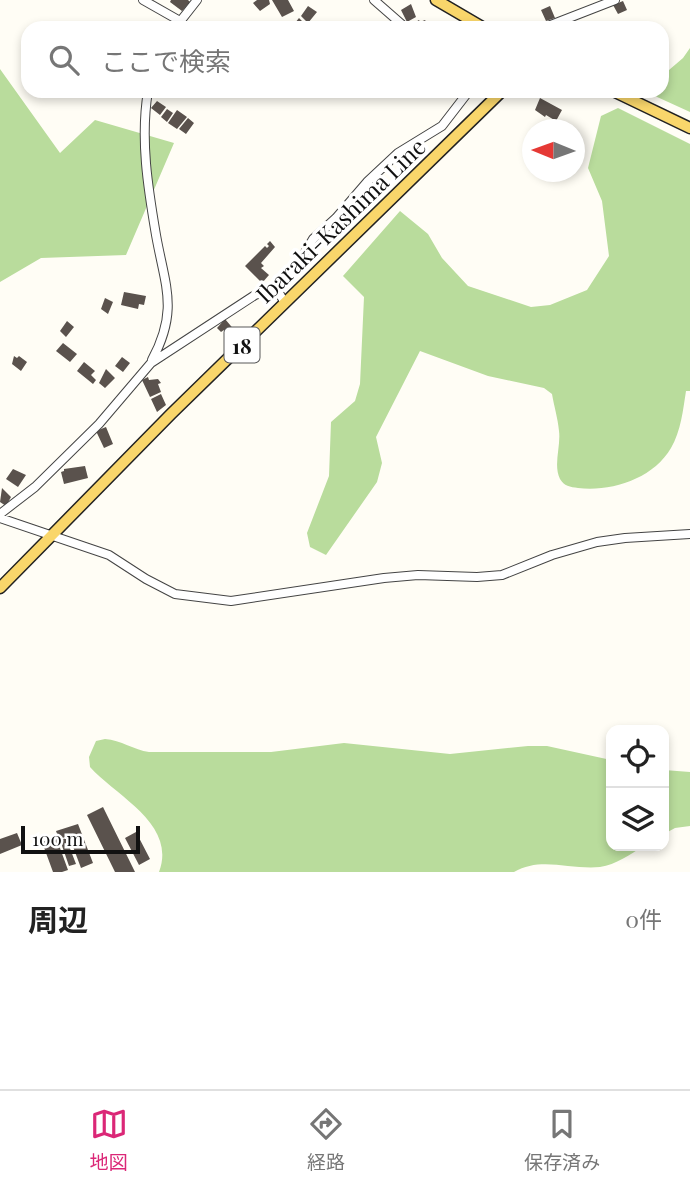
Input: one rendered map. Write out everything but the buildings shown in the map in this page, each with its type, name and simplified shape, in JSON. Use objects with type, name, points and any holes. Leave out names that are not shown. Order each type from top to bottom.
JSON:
[{"type":"main road","points":[[436,0],[472,21]]},
{"type":"main road","name":"Ibaraki-Kashima Line","points":[[0,588],[495,98]]},
{"type":"main road","points":[[627,98],[690,128]]},
{"type":"street","points":[[144,0],[174,21]]},
{"type":"street","points":[[180,21],[197,0]]},
{"type":"street","points":[[374,0],[398,21]]},
{"type":"street","points":[[561,21],[615,0]]},
{"type":"street","points":[[147,98],[144,118],[146,163],[157,238],[167,278],[168,306],[163,335],[151,363]]},
{"type":"street","points":[[464,98],[442,126],[398,153],[367,182],[336,218],[313,239],[297,267],[276,288],[255,295],[151,363],[99,424],[35,487],[0,516],[109,555],[175,594],[232,601],[384,578],[418,575],[502,575],[552,555],[597,542],[690,534]]},
{"type":"street","points":[[447,121],[458,134]]},
{"type":"street","points":[[276,288],[285,303]]},
{"type":"green space","points":[[690,48],[690,112],[659,98],[669,98],[669,70]]},
{"type":"green space","points":[[0,69],[60,153],[95,120],[174,143],[126,255],[41,258],[0,282]]},
{"type":"green space","points":[[618,108],[690,144],[690,391],[686,391],[683,413],[671,448],[654,468],[630,481],[604,488],[568,486],[558,474],[559,431],[552,394],[544,388],[488,376],[420,351],[376,437],[382,463],[377,482],[326,555],[310,547],[307,533],[329,476],[331,422],[355,401],[360,384],[364,297],[343,276],[400,211],[428,234],[442,258],[468,286],[531,307],[550,305],[587,290],[609,256],[602,201],[588,168],[601,116]]},
{"type":"green space","points":[[96,741],[117,741],[149,752],[271,752],[344,743],[450,754],[547,746],[606,759],[606,851],[636,851],[606,866],[545,864],[524,867],[514,872],[159,872],[162,855],[160,840],[152,826],[90,767],[89,757]]},
{"type":"green space","points":[[669,770],[690,772],[690,826],[669,831]]}]
